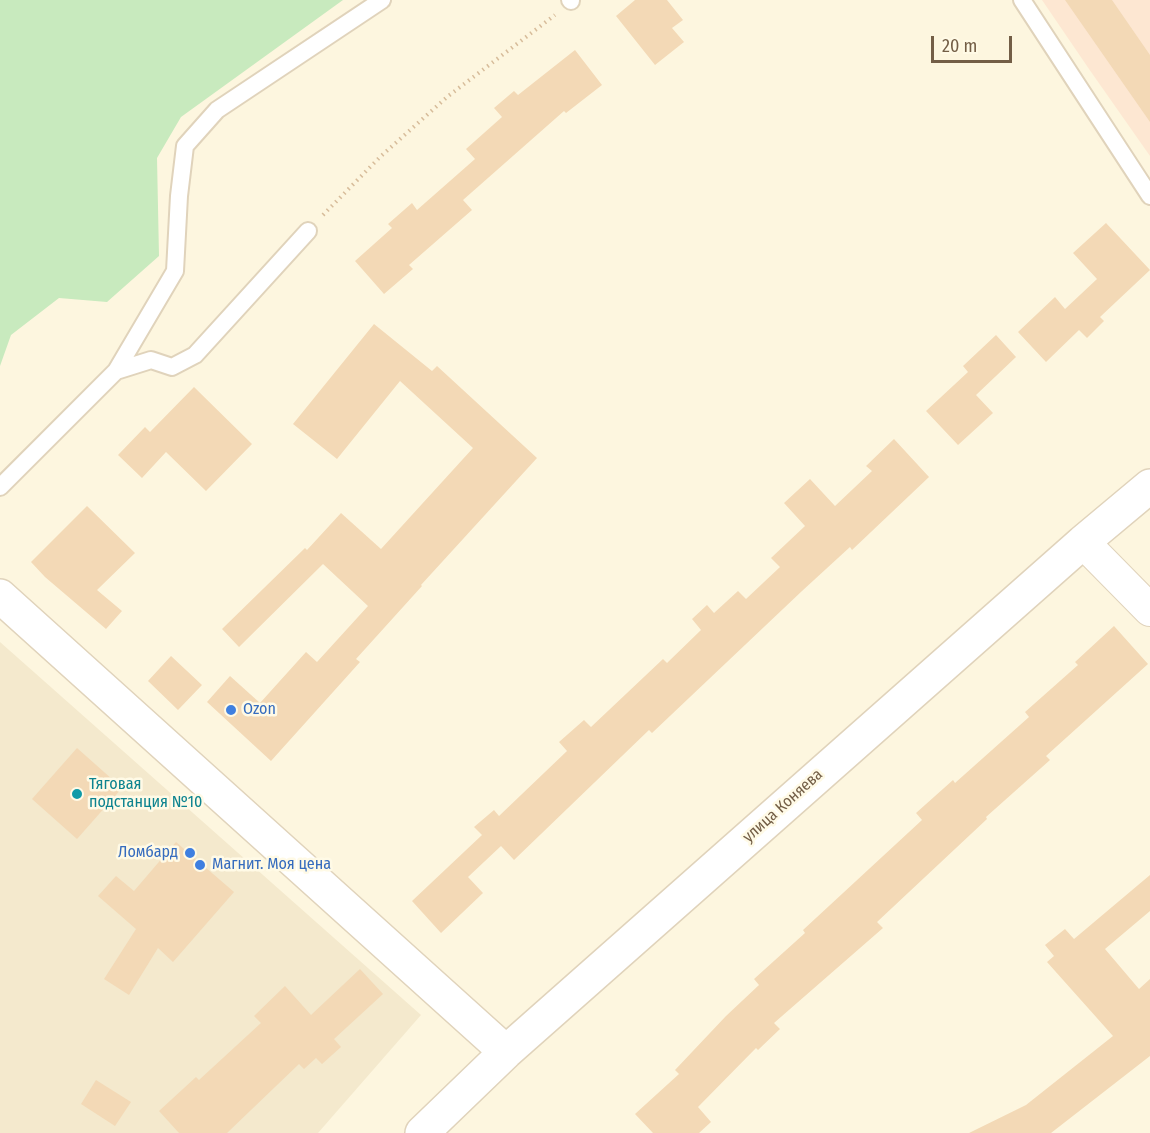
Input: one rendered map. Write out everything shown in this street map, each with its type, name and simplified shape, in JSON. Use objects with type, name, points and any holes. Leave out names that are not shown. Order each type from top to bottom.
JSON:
[{"type":"street","name":"улица Коняева","points":[[422,1133],[506,1052],[1083,542],[1150,486]]},
{"type":"street","points":[[1083,542],[1150,610]]},
{"type":"street","points":[[0,596],[506,1052]]},
{"type":"lane","points":[[0,487],[116,371],[175,271],[179,196],[185,146],[217,110],[382,0]]},
{"type":"lane","points":[[1022,0],[1150,196]]},
{"type":"lane","points":[[116,371],[151,360],[172,367],[195,355],[308,231]]},
{"type":"path","points":[[308,231],[381,156],[447,97],[542,26],[571,0]]},
{"type":"shaded area","points":[[1042,0],[1150,0],[1150,156],[1089,69]]},
{"type":"shaded area","points":[[0,642],[421,1015],[318,1133],[0,1133]]},
{"type":"green space","points":[[0,0],[343,0],[181,117],[157,158],[159,256],[107,302],[59,298],[11,335],[0,366]]},
{"type":"building","points":[[635,0],[667,0],[683,20],[672,28],[684,42],[655,65],[616,16]]},
{"type":"building","points":[[1065,0],[1112,0],[1150,55],[1150,122]]},
{"type":"building","points":[[575,50],[602,85],[566,113],[564,111],[463,200],[472,210],[409,265],[413,269],[384,294],[355,261],[392,228],[388,224],[412,203],[417,210],[475,159],[466,149],[502,117],[494,108],[514,91],[518,95]]},
{"type":"building","points":[[1106,223],[1150,270],[1100,317],[1104,321],[1087,338],[1079,330],[1046,362],[1018,332],[1055,297],[1065,309],[1097,279],[1073,253]]},
{"type":"building","points":[[374,324],[432,371],[437,366],[537,458],[356,659],[360,662],[271,761],[207,702],[230,676],[260,703],[306,652],[317,662],[368,606],[323,564],[239,647],[222,629],[305,548],[307,550],[341,513],[381,549],[473,448],[400,381],[337,459],[293,424]]},
{"type":"building","points":[[996,335],[1016,357],[976,395],[993,413],[958,445],[926,411],[968,372],[963,366]]},
{"type":"building","points":[[194,387],[252,444],[206,491],[166,452],[142,478],[118,455],[145,427],[150,432]]},
{"type":"building","points":[[894,439],[929,477],[852,550],[850,547],[802,591],[652,733],[649,730],[514,860],[501,846],[468,877],[483,893],[441,933],[412,901],[482,835],[474,827],[494,810],[499,816],[567,751],[559,742],[584,720],[591,727],[663,659],[667,663],[701,630],[692,619],[707,605],[714,613],[738,591],[746,599],[780,567],[771,558],[805,526],[784,503],[810,479],[835,506],[872,471],[866,466]]},
{"type":"building","points":[[87,506],[135,553],[97,590],[122,611],[106,629],[45,577],[31,562]]},
{"type":"building","points":[[1114,626],[1148,664],[1046,756],[1050,760],[986,817],[987,819],[877,922],[883,928],[774,1023],[780,1029],[758,1050],[756,1048],[698,1107],[711,1122],[699,1133],[653,1133],[635,1114],[679,1074],[675,1070],[759,985],[754,979],[805,933],[803,930],[922,820],[916,813],[953,780],[955,783],[1029,717],[1025,712],[1078,665],[1075,662]]},
{"type":"building","points":[[171,656],[202,685],[178,710],[148,681]]},
{"type":"building","name":"Тяговая подстанция №10","points":[[77,748],[122,788],[77,839],[32,799]]},
{"type":"building","points":[[176,842],[234,892],[173,962],[158,948],[129,995],[104,979],[136,929],[98,896],[116,876],[134,891]]},
{"type":"building","points":[[1150,875],[1150,911],[1105,949],[1139,989],[1150,979],[1150,1056],[1051,1133],[969,1133],[1026,1105],[1113,1036],[1047,962],[1054,956],[1045,945],[1065,929],[1074,939]]},
{"type":"building","points":[[360,969],[383,994],[334,1039],[341,1047],[322,1064],[316,1058],[304,1069],[299,1064],[227,1133],[179,1133],[159,1111],[196,1077],[199,1080],[261,1023],[254,1016],[285,986],[311,1015]]},
{"type":"building","points":[[96,1080],[131,1102],[115,1126],[81,1104]]},
{"type":"place","name":"Ozon","points":[[231,710]]},
{"type":"place","name":"Тяговая подстанция №10","points":[[77,794]]},
{"type":"place","name":"Ломбард","points":[[190,853]]},
{"type":"place","name":"Магнит. Моя цена","points":[[200,865]]}]
